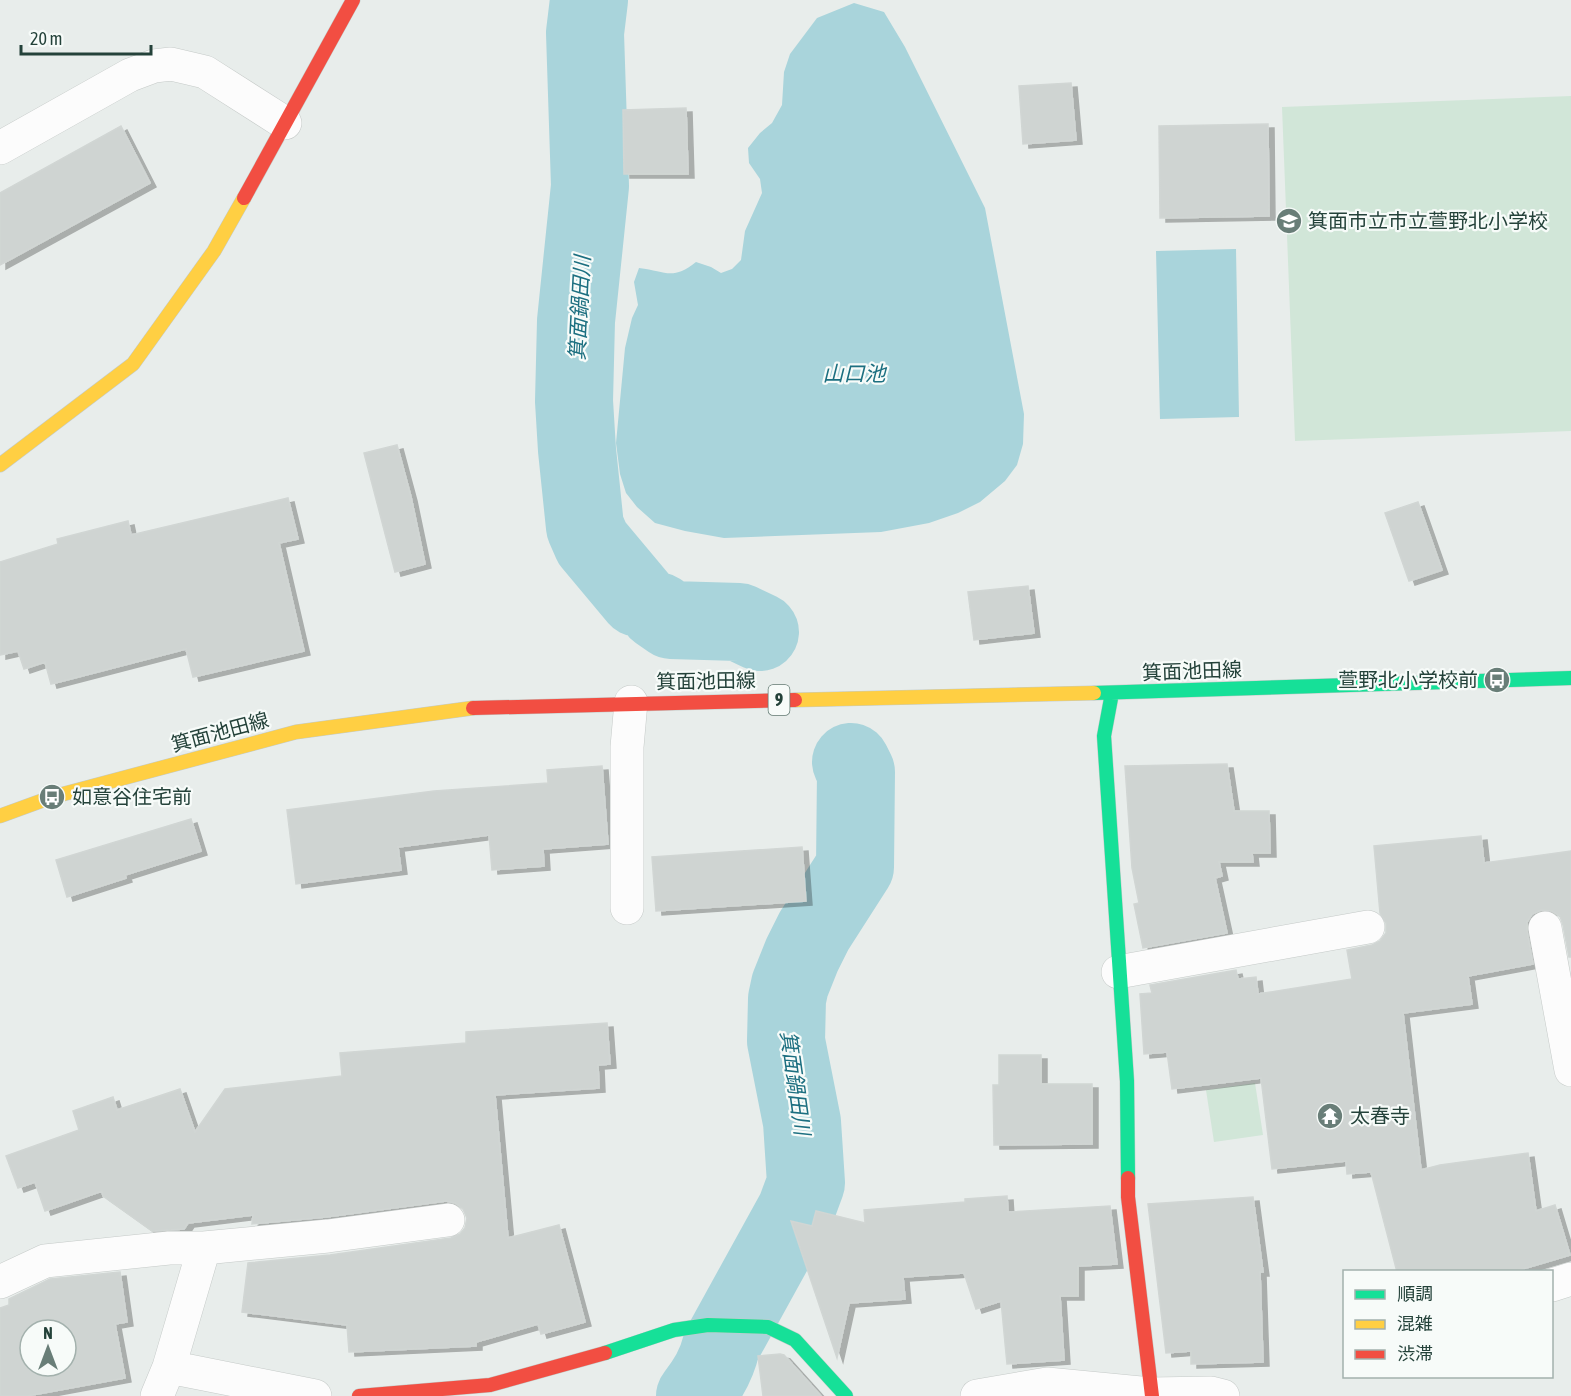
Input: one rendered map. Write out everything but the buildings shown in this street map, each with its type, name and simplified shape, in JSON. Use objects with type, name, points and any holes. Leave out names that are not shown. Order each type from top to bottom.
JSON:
[{"type":"street","points":[[0,465],[133,364],[214,251],[353,0]]},
{"type":"street","points":[[0,148],[130,75],[154,66],[171,64],[205,72],[285,123]]},
{"type":"street","name":"箕面池田線","points":[[0,816],[52,797],[296,732],[481,707],[1112,693],[1571,678]]},
{"type":"street","points":[[1112,693],[1104,736],[1127,1081],[1128,1197],[1151,1395]]},
{"type":"street","points":[[627,908],[627,747],[631,702]]},
{"type":"street","points":[[1118,972],[1368,927]]},
{"type":"street","points":[[1545,928],[1571,1070]]},
{"type":"street","points":[[0,1282],[45,1261],[169,1248],[204,1248],[328,1236],[448,1220]]},
{"type":"street","points":[[204,1248],[163,1381],[315,1396]]},
{"type":"street","points":[[1553,1284],[1571,1279]]},
{"type":"street","points":[[359,1396],[490,1385],[599,1355],[674,1330],[722,1325],[768,1327],[795,1340],[846,1396]]},
{"type":"street","points":[[977,1396],[1047,1384],[1151,1395],[1211,1393],[1223,1396]]},
{"type":"green space","points":[[1571,96],[1571,431],[1295,441],[1282,107]]},
{"type":"green space","points":[[1255,1083],[1263,1135],[1214,1142],[1206,1090]]},
{"type":"water","name":"山口池","points":[[854,3],[884,12],[905,47],[985,208],[1024,414],[1023,444],[1017,465],[1005,481],[980,502],[958,513],[929,523],[881,532],[724,538],[655,523],[637,507],[626,493],[620,474],[616,443],[625,348],[632,318],[638,305],[634,282],[639,268],[675,273],[696,262],[721,273],[732,269],[741,260],[745,231],[762,193],[760,179],[749,163],[748,148],[772,123],[782,105],[784,72],[790,54],[817,18]]},
{"type":"water","points":[[1236,249],[1239,417],[1160,419],[1156,251]]},
{"type":"waterway","name":"箕面鍋田川","points":[[589,0],[585,33],[590,186],[576,321],[574,401],[577,450],[585,527],[592,543],[638,598]]},
{"type":"waterway","name":"箕面鍋田川","points":[[658,611],[671,620],[739,622],[760,632]]},
{"type":"waterway","name":"箕面鍋田川","points":[[695,1396],[711,1372],[721,1346],[796,1210],[806,1183],[802,1122],[786,1041],[787,999],[790,985],[814,931],[855,867],[856,772],[851,762]]},
{"type":"traffic: fast","points":[[1094,693],[1571,678]]},
{"type":"traffic: fast","points":[[1112,693],[1104,736],[1127,1081],[1128,1178]]},
{"type":"traffic: fast","points":[[605,1353],[674,1330],[708,1325],[768,1327],[795,1340],[846,1396]]},
{"type":"traffic: slow","points":[[0,465],[133,364],[214,251],[244,198]]},
{"type":"traffic: slow","points":[[795,700],[1094,693]]},
{"type":"traffic: slow","points":[[0,816],[52,797],[296,732],[473,708]]},
{"type":"traffic: jam","points":[[244,198],[353,0]]},
{"type":"traffic: jam","points":[[473,708],[795,700]]},
{"type":"traffic: jam","points":[[1128,1178],[1128,1197],[1152,1396]]},
{"type":"traffic: jam","points":[[359,1396],[490,1385],[605,1353]]},
{"type":"place","name":"箕面市立市立萱野北小学校","points":[[1289,221]]},
{"type":"place","name":"萱野北小学校前","points":[[1497,680]]},
{"type":"place","name":"如意谷住宅前","points":[[52,797]]},
{"type":"place","name":"太春寺","points":[[1330,1116]]}]
